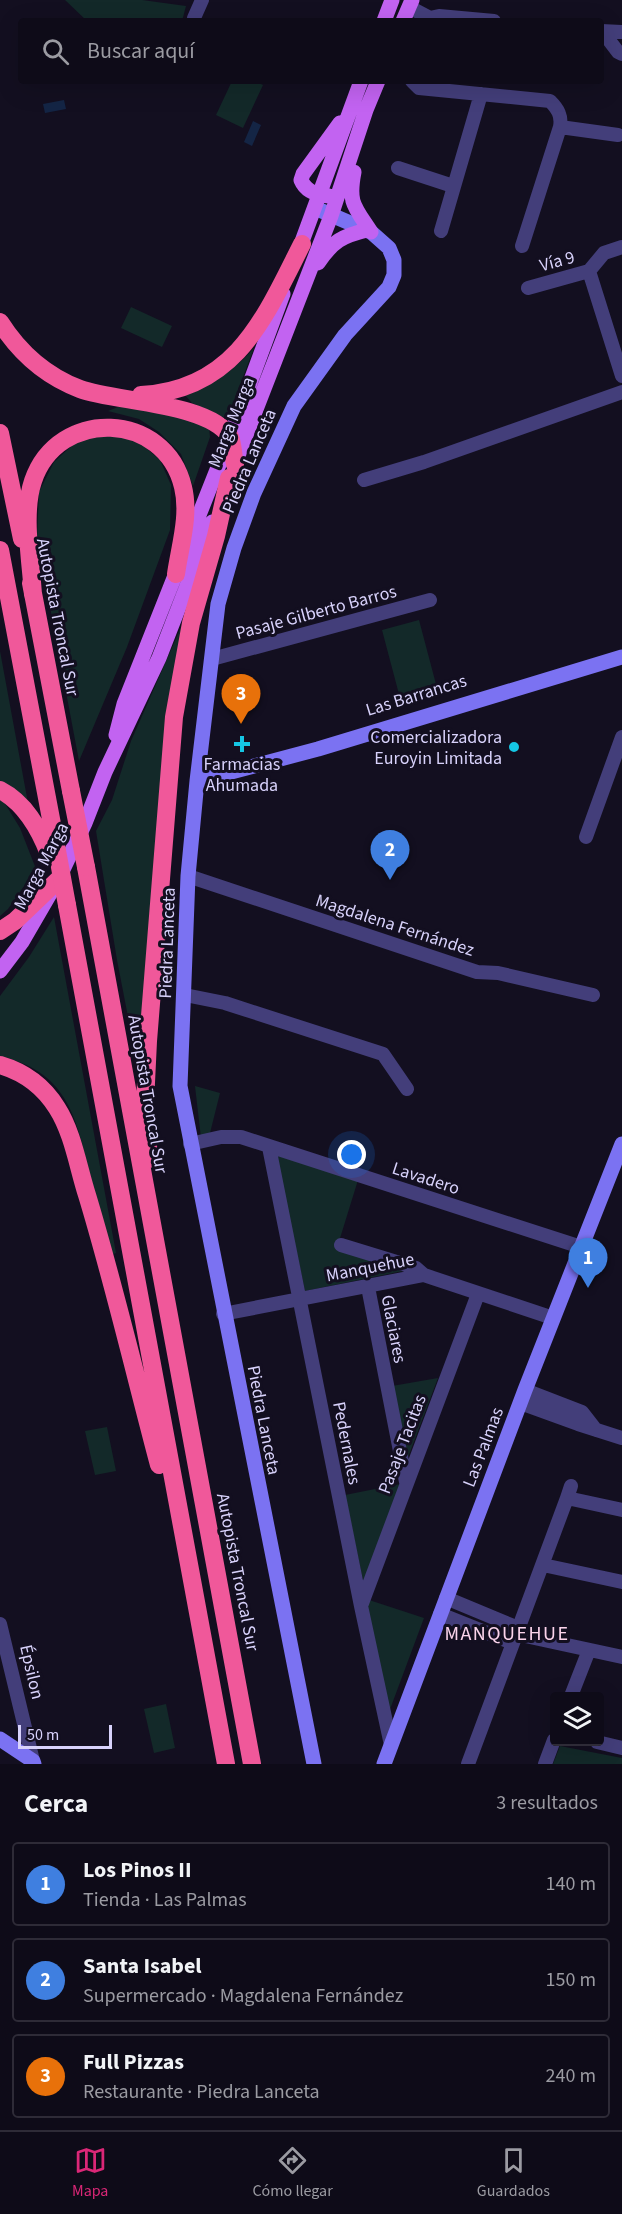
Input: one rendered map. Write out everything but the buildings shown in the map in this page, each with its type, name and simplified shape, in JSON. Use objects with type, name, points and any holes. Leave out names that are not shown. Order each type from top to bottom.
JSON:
[{"type":"highway","points":[[109,396],[159,394],[181,389],[218,368],[243,348],[267,312],[302,244]]},
{"type":"highway","points":[[0,322],[17,346],[47,372],[80,389],[163,405],[187,412],[216,425],[230,437],[232,471],[191,623],[174,717],[148,1041],[146,1103],[154,1242]]},
{"type":"highway","points":[[33,595],[29,526],[32,482],[42,462],[57,445],[76,433],[98,428],[120,428],[141,435],[160,448],[174,466],[183,487],[185,518],[176,574]]},
{"type":"highway","name":"Autopista Troncal Sur","points":[[0,433],[86,867],[252,1764]]},
{"type":"highway","points":[[0,550],[52,847],[67,905],[226,1764]]},
{"type":"highway","points":[[0,790],[13,798],[30,815],[52,847]]},
{"type":"highway","points":[[0,932],[15,921],[58,880]]},
{"type":"highway","points":[[0,1065],[35,1082],[52,1100],[64,1121],[97,1229],[195,1600]]},
{"type":"main road","points":[[385,18],[392,0]]},
{"type":"main road","name":"Marga Marga","points":[[0,971],[22,942],[58,880],[86,823],[105,772],[124,705],[230,437],[360,84]]},
{"type":"main road","name":"Marga Marga","points":[[105,772],[159,658],[308,278],[377,84]]},
{"type":"main road","points":[[308,278],[335,242],[350,234],[369,231],[354,206],[350,191],[366,110]]},
{"type":"main road","points":[[337,197],[317,202],[301,180],[303,174],[350,112]]},
{"type":"street","points":[[194,18],[202,0]]},
{"type":"street","points":[[407,14],[425,18]]},
{"type":"street","points":[[432,18],[439,16],[461,18]]},
{"type":"street","points":[[604,31],[622,32]]},
{"type":"street","points":[[604,35],[622,54]]},
{"type":"street","points":[[415,84],[419,88],[550,100],[557,107],[561,119],[560,127],[522,246]]},
{"type":"street","points":[[441,231],[481,94]]},
{"type":"street","points":[[560,127],[618,135]]},
{"type":"street","points":[[398,168],[453,186]]},
{"type":"street","name":"Piedra Lanceta","points":[[314,1764],[223,1314],[180,1086],[188,876],[218,604],[234,548],[254,493],[294,406],[345,335],[381,298],[394,275],[394,260],[389,248],[369,231],[331,216],[317,202]]},
{"type":"street","name":"Vía 9","points":[[528,288],[589,271],[604,253],[622,247]]},
{"type":"street","points":[[589,271],[622,376]]},
{"type":"street","points":[[364,480],[424,462],[622,392]]},
{"type":"street","name":"Pasaje Gilberto Barros","points":[[212,659],[430,600]]},
{"type":"street","name":"Las Barrancas","points":[[197,781],[283,758],[538,679],[562,675],[622,657]]},
{"type":"street","points":[[586,837],[622,738]]},
{"type":"street","name":"Magdalena Fernández","points":[[188,876],[477,972],[498,973],[593,995]]},
{"type":"street","points":[[185,995],[225,1003],[383,1054],[407,1089]]},
{"type":"street","name":"Lavadero","points":[[190,1144],[221,1137],[241,1137],[581,1247]]},
{"type":"street","name":"Las Palmas","points":[[384,1764],[553,1318],[622,1144]]},
{"type":"street","name":"Pedernales","points":[[269,1147],[391,1745]]},
{"type":"street","points":[[341,1245],[416,1268],[424,1275]]},
{"type":"street","name":"Manquehue","points":[[223,1314],[424,1275],[553,1318]]},
{"type":"street","name":"Glaciares","points":[[368,1287],[406,1484]]},
{"type":"street","name":"Pasaje Tacitas","points":[[361,1606],[478,1294]]},
{"type":"street","points":[[523,1397],[582,1412],[596,1430],[622,1438]]},
{"type":"street","points":[[468,1764],[569,1492],[622,1510]]},
{"type":"street","points":[[543,1565],[622,1582]]},
{"type":"street","points":[[447,1598],[511,1625],[516,1634]]},
{"type":"street","points":[[440,1614],[505,1640],[516,1634],[622,1657]]},
{"type":"street","name":"Épsilon","points":[[0,1624],[33,1762]]},
{"type":"street","points":[[573,1692],[589,1650]]},
{"type":"street","points":[[0,1739],[33,1762]]},
{"type":"street","points":[[604,1744],[622,1748]]},
{"type":"street","points":[[545,1764],[552,1746]]},
{"type":"green space","points":[[65,0],[142,0],[186,6],[183,18],[84,18]]},
{"type":"green space","points":[[231,84],[263,85],[243,128],[216,115]]},
{"type":"green space","points":[[131,307],[172,326],[162,347],[121,328]]},
{"type":"green space","points":[[254,348],[227,419],[192,403],[185,395],[222,376]]},
{"type":"green space","points":[[128,403],[162,410],[209,427],[210,437],[193,486],[181,454],[159,432],[139,419],[108,411]]},
{"type":"green space","points":[[109,434],[138,441],[160,460],[171,485],[170,530],[127,647],[79,761],[37,538],[39,492],[54,462],[78,440]]},
{"type":"green space","points":[[185,618],[138,1060],[117,960],[96,831],[112,800],[131,741]]},
{"type":"green space","points":[[419,620],[437,688],[400,698],[382,630]]},
{"type":"green space","points":[[0,651],[28,803],[0,783]]},
{"type":"green space","points":[[0,800],[4,802],[20,828],[36,869],[8,909],[0,916]]},
{"type":"green space","points":[[54,917],[116,1253],[111,1255],[78,1131],[64,1098],[40,1073],[22,1063],[0,1056],[0,996],[29,957]]},
{"type":"green space","points":[[195,1086],[220,1093],[209,1137],[201,1138]]},
{"type":"green space","points":[[276,1155],[358,1180],[337,1248],[408,1270],[305,1291]]},
{"type":"green space","points":[[438,1378],[407,1460],[392,1386]]},
{"type":"green space","points":[[107,1427],[116,1471],[95,1475],[85,1431]]},
{"type":"green space","points":[[400,1484],[364,1585],[345,1495]]},
{"type":"green space","points":[[366,1599],[424,1618],[389,1712]]},
{"type":"green space","points":[[166,1704],[175,1748],[154,1753],[144,1709]]},
{"type":"green space","points":[[560,1746],[622,1758],[622,1764],[553,1764]]},
{"type":"water","points":[[64,100],[66,109],[45,113],[43,104]]},
{"type":"water","points":[[253,121],[261,125],[252,146],[244,142]]},
{"type":"place","name":"Full Pizzas","points":[[241,724]]},
{"type":"place","name":"Farmacias Ahumada","points":[[242,744]]},
{"type":"place","name":"Comercializadora Euroyin Limitada","points":[[514,747]]},
{"type":"place","name":"Santa Isabel","points":[[390,880]]},
{"type":"place","name":"Los Pinos II","points":[[588,1288]]},
{"type":"district","name":"MANQUEHUE","points":[[507,1633]]}]
